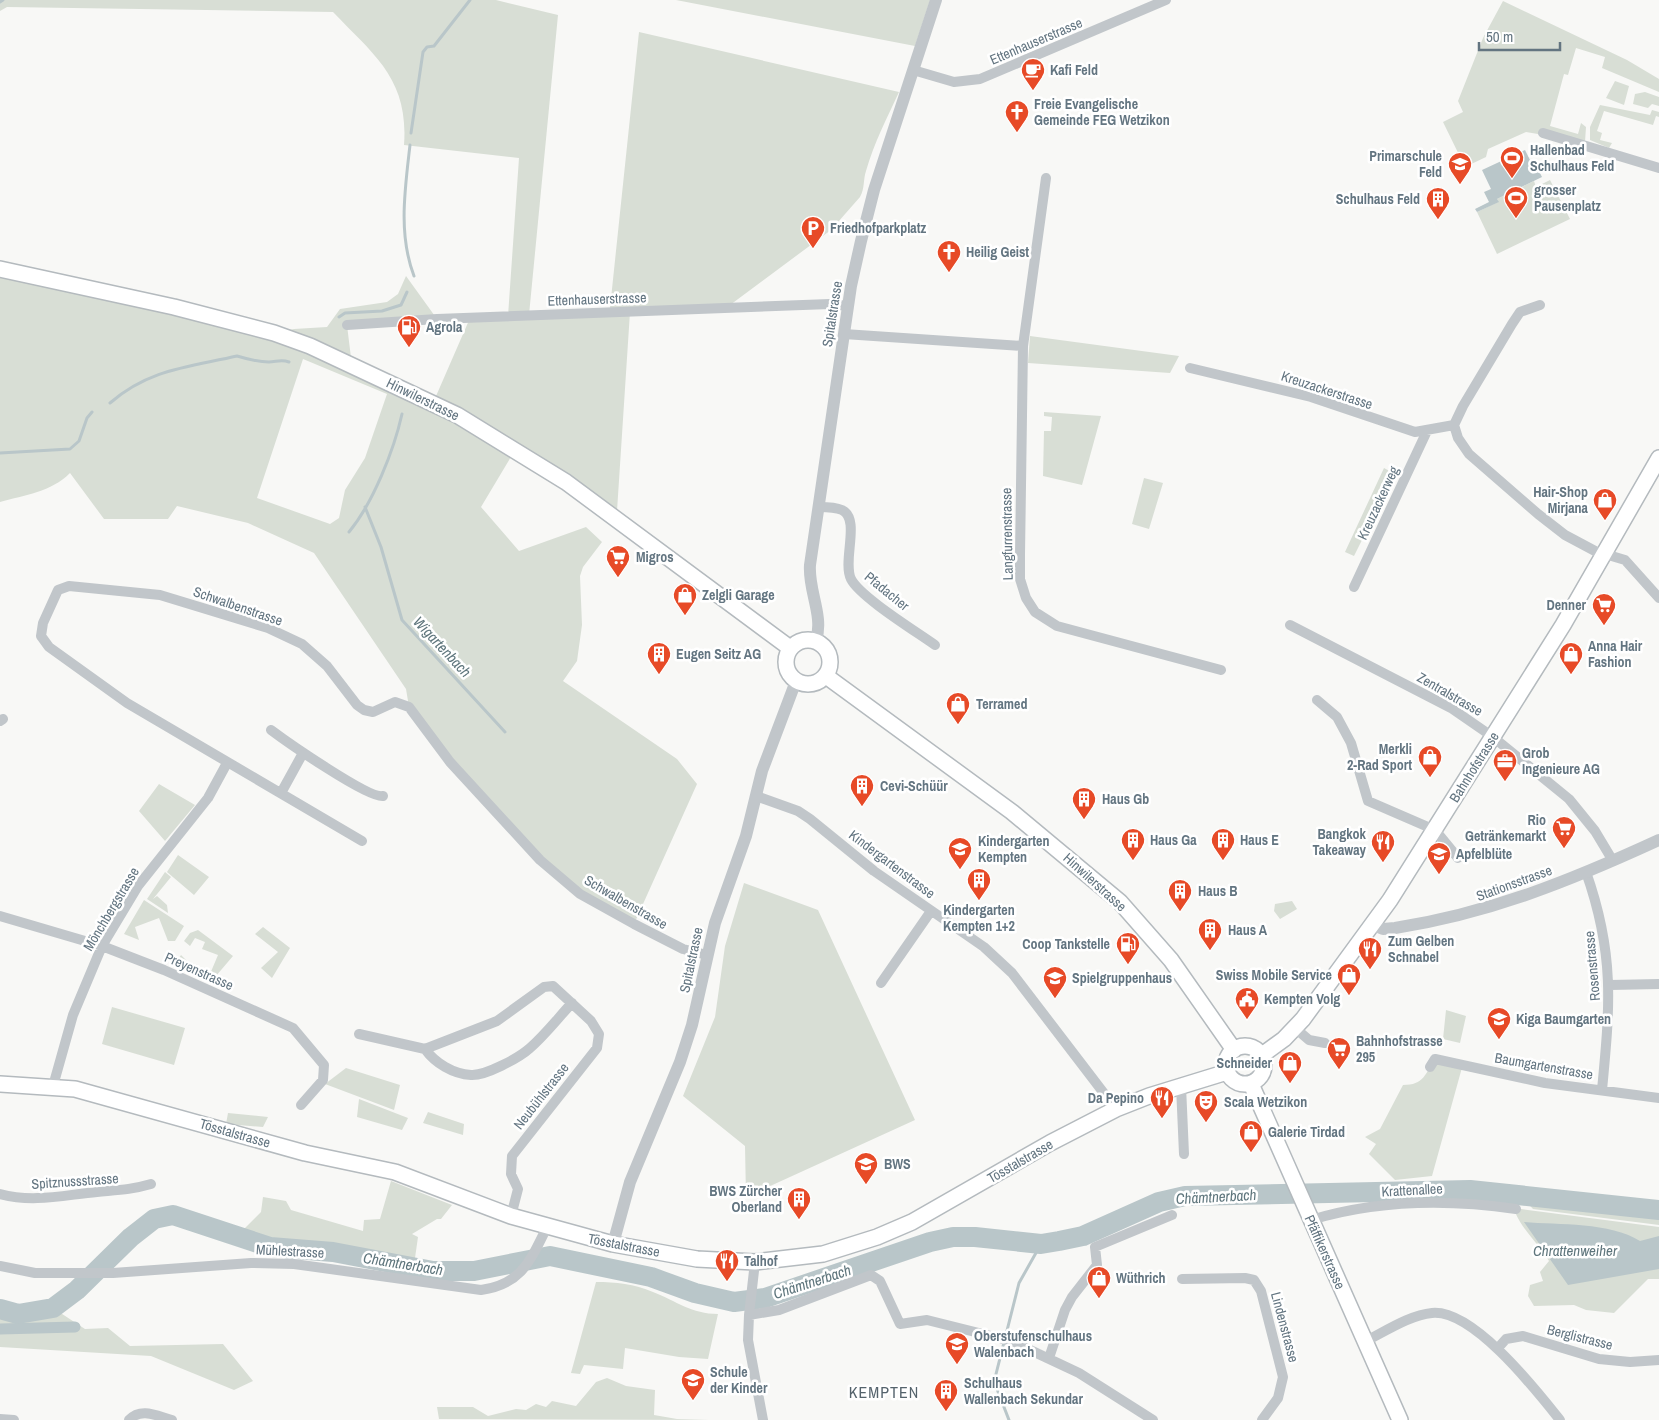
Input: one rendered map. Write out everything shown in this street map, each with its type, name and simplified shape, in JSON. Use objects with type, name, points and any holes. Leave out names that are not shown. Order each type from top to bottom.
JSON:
[{"type":"main road","name":"Hinwilerstrasse","points":[[0,269],[174,307],[274,333],[310,346],[458,415],[566,482],[790,648]]},
{"type":"main road","name":"Bahnhofstrasse","points":[[1262,1055],[1296,1028],[1373,925],[1435,830],[1606,553],[1659,458]]},
{"type":"main road","points":[[802,640],[816,641],[829,653],[830,665],[826,676],[815,683],[802,684],[792,678],[786,666],[787,654],[790,648],[802,640]]},
{"type":"main road","name":"Hinwilerstrasse","points":[[826,676],[1012,812],[1120,902],[1171,960],[1234,1050]]},
{"type":"main road","points":[[1246,1046],[1258,1050],[1262,1055],[1264,1072],[1251,1084],[1240,1084],[1227,1072],[1227,1060],[1234,1050],[1246,1046]]},
{"type":"main road","name":"Tösstalstrasse","points":[[0,1084],[53,1086],[75,1089],[305,1153],[395,1172],[511,1216],[613,1244],[713,1261],[755,1262],[823,1254],[878,1237],[912,1222],[1050,1143],[1116,1109],[1227,1072]]},
{"type":"main road","name":"Pfäffikerstrasse","points":[[1251,1084],[1400,1420]]},
{"type":"street","name":"Spitalstrasse","points":[[816,641],[820,625],[809,578],[848,306],[867,214],[936,0]]},
{"type":"street","name":"Ettenhauserstrasse","points":[[913,70],[954,82],[980,79],[1166,0]]},
{"type":"street","points":[[1543,133],[1659,168]]},
{"type":"street","name":"Langfurrenstrasse","points":[[1046,178],[1023,346],[1020,555],[1022,589],[1030,605],[1042,617],[1057,626],[1221,670]]},
{"type":"street","name":"Ettenhauserstrasse","points":[[347,325],[529,315],[830,304],[848,306]]},
{"type":"street","points":[[1540,305],[1520,312],[1454,425],[1458,438],[1469,454],[1538,514],[1565,534],[1595,551],[1625,560],[1659,598]]},
{"type":"street","points":[[844,334],[1023,346]]},
{"type":"street","name":"Kreuzackerstrasse","points":[[1190,368],[1311,397],[1403,430],[1427,431],[1454,425]]},
{"type":"street","name":"Kreuzackerweg","points":[[1354,587],[1427,431]]},
{"type":"street","name":"Pfadacher","points":[[819,506],[842,510],[849,517],[851,527],[849,572],[857,587],[935,645]]},
{"type":"street","name":"Schwalbenstrasse","points":[[362,841],[127,703],[49,647],[42,636],[43,623],[58,590],[69,586],[160,595],[268,628],[302,644],[327,666],[364,710],[373,712],[395,702],[409,706],[450,762],[540,860],[580,894],[683,949],[707,955]]},
{"type":"street","name":"Zentralstrasse","points":[[1290,625],[1451,708],[1493,737],[1569,799],[1595,831],[1613,861]]},
{"type":"street","name":"Spitalstrasse","points":[[613,1244],[630,1182],[677,1070],[692,1025],[715,922],[746,836],[762,771],[796,681]]},
{"type":"street","points":[[1317,700],[1337,717],[1351,744],[1368,801],[1435,830],[1458,858]]},
{"type":"street","points":[[271,730],[303,753],[357,786],[378,797],[383,796]]},
{"type":"street","points":[[281,793],[303,753]]},
{"type":"street","name":"Mönchbergstrasse","points":[[53,1086],[73,1015],[102,946],[138,886],[208,798],[228,763]]},
{"type":"street","name":"Kindergartenstrasse","points":[[756,796],[810,818],[874,871],[984,947],[1012,973],[1116,1109]]},
{"type":"street","name":"Stationsstrasse","points":[[1373,925],[1383,929],[1395,928],[1475,913],[1516,900],[1613,861],[1659,840]]},
{"type":"street","name":"Rosenstrasse","points":[[1586,872],[1602,924],[1610,985],[1602,1090]]},
{"type":"street","points":[[881,983],[931,910]]},
{"type":"street","name":"Preyenstrasse","points":[[0,916],[102,946],[164,970],[294,1028],[324,1065],[323,1080],[300,1105]]},
{"type":"street","points":[[1610,985],[1659,984]]},
{"type":"street","name":"Neubühlstrasse","points":[[425,1049],[497,1021],[544,987],[553,986],[591,1021],[599,1034],[597,1048],[512,1156],[511,1174],[518,1189],[511,1216]]},
{"type":"street","points":[[359,1034],[425,1049],[442,1066],[472,1076],[516,1058],[530,1048],[572,1003]]},
{"type":"street","points":[[1296,1028],[1308,1040],[1325,1043]]},
{"type":"street","name":"Baumgartenstrasse","points":[[1430,1067],[1435,1058],[1545,1083],[1659,1098]]},
{"type":"street","points":[[1181,1086],[1184,1154]]},
{"type":"street","name":"Spitznussstrasse","points":[[0,1194],[15,1198],[48,1199],[99,1192],[126,1191],[151,1184]]},
{"type":"street","name":"Krattenallee","points":[[1308,1214],[1443,1201],[1516,1209]]},
{"type":"street","points":[[1048,1358],[1069,1303],[1097,1265],[1095,1247],[1172,1215]]},
{"type":"street","name":"Mühlestrasse","points":[[0,1266],[35,1273],[132,1273],[251,1263],[294,1264],[481,1290],[500,1287],[520,1274],[536,1250],[547,1227]]},
{"type":"street","points":[[755,1262],[749,1313],[751,1358],[763,1420]]},
{"type":"street","points":[[749,1313],[778,1310],[871,1275],[880,1281],[900,1324],[927,1320],[1011,1341],[1048,1358],[1153,1420]]},
{"type":"street","name":"Lindenstrasse","points":[[1182,1279],[1245,1278],[1254,1280],[1261,1291],[1283,1377],[1278,1398],[1262,1420]]},
{"type":"street","points":[[1366,1341],[1420,1315],[1446,1313],[1498,1348],[1525,1376],[1560,1420]]},
{"type":"street","name":"Berglistrasse","points":[[1498,1348],[1506,1339],[1522,1336],[1599,1359],[1630,1362],[1659,1360]]},
{"type":"street","points":[[129,1420],[139,1413],[148,1413],[172,1420]]},
{"type":"street","points":[[0,1419],[14,1420]]},
{"type":"shaded area","points":[[0,0],[496,0],[558,15],[529,315],[630,312],[617,511],[515,450],[481,507],[519,551],[586,527],[602,542],[583,567],[580,576],[582,625],[577,661],[563,681],[677,759],[697,784],[634,924],[580,894],[540,860],[409,707],[406,689],[314,553],[248,523],[177,506],[168,519],[104,519],[70,473],[55,485],[46,489],[0,502],[0,269],[274,333],[294,329],[327,327],[340,309],[387,302],[398,294],[406,276],[437,319],[347,325],[352,366],[433,403],[470,318],[508,316],[519,158],[404,145],[404,122],[401,102],[395,85],[375,56],[333,12],[7,7],[0,11]],"holes":[[[303,359],[387,394],[365,458],[345,490],[339,518],[330,524],[257,498]]]},
{"type":"shaded area","points":[[676,0],[930,0],[915,46]]},
{"type":"shaded area","points":[[1503,1],[1627,60],[1659,79],[1659,92],[1602,68],[1605,57],[1576,48],[1568,75],[1564,74],[1550,126],[1578,134],[1581,123],[1586,127],[1585,142],[1526,132],[1488,149],[1486,157],[1465,167],[1443,122],[1463,112],[1458,101],[1483,38]]},
{"type":"shaded area","points":[[639,32],[899,92],[873,150],[860,197],[831,230],[730,305],[610,308]]},
{"type":"shaded area","points":[[1615,81],[1629,86],[1624,105],[1606,98]]},
{"type":"shaded area","points":[[1645,92],[1659,97],[1659,106],[1652,104],[1648,108],[1633,104],[1635,94]]},
{"type":"shaded area","points":[[1600,105],[1650,115],[1652,110],[1659,112],[1659,117],[1656,116],[1653,125],[1604,111],[1597,131],[1602,133],[1600,140],[1612,143],[1609,148],[1590,140],[1590,127]]},
{"type":"shaded area","name":"grosser Pausenplatz","points":[[1550,180],[1570,219],[1497,254],[1477,212],[1498,202],[1497,199],[1534,181],[1536,187]]},
{"type":"shaded area","points":[[1030,336],[1179,356],[1170,373],[1028,363]]},
{"type":"shaded area","points":[[1044,412],[1101,416],[1082,485],[1043,476],[1044,431],[1051,431],[1052,417],[1044,416]]},
{"type":"shaded area","points":[[1384,468],[1395,474],[1354,556],[1345,552]]},
{"type":"shaded area","points":[[1144,478],[1163,483],[1149,529],[1132,524]]},
{"type":"shaded area","points":[[159,784],[195,805],[165,841],[139,811]]},
{"type":"shaded area","points":[[178,855],[209,877],[194,895],[167,872]]},
{"type":"shaded area","points":[[165,872],[171,877],[153,899],[157,896],[167,905],[168,913],[147,899]]},
{"type":"shaded area","points":[[744,883],[818,910],[915,1120],[746,1197],[745,1146],[683,1096],[715,1017],[725,946]]},
{"type":"shaded area","points":[[144,900],[184,926],[175,941],[168,941],[159,918],[135,927],[139,940],[124,934]]},
{"type":"shaded area","points":[[1292,901],[1297,909],[1280,919],[1274,911],[1275,904]]},
{"type":"shaded area","points":[[263,927],[290,948],[272,978],[261,968],[278,952],[255,934]]},
{"type":"shaded area","points":[[198,930],[233,956],[210,983],[180,969],[178,960],[181,955],[187,961],[197,965],[196,968],[210,974],[218,955],[202,949],[205,942],[195,938],[190,946],[184,941],[190,933]]},
{"type":"shaded area","points":[[112,1007],[185,1028],[174,1065],[102,1044]]},
{"type":"shaded area","points":[[1446,1010],[1466,1016],[1460,1043],[1443,1039]]},
{"type":"shaded area","points":[[1435,1059],[1463,1064],[1432,1176],[1395,1180],[1369,1154],[1376,1144],[1365,1137],[1380,1129],[1403,1085],[1420,1081]]},
{"type":"shaded area","points":[[346,1068],[400,1085],[394,1110],[325,1084]]},
{"type":"shaded area","points":[[359,1099],[408,1118],[402,1130],[357,1117]]},
{"type":"shaded area","points":[[428,1112],[464,1124],[463,1135],[423,1123]]},
{"type":"shaded area","points":[[228,1113],[268,1117],[263,1127],[226,1124]]},
{"type":"shaded area","points":[[391,1181],[452,1205],[441,1219],[437,1219],[412,1234],[418,1237],[413,1272],[306,1257],[260,1254],[260,1241],[241,1232],[261,1212],[263,1197],[286,1201],[291,1210],[363,1231],[364,1220],[380,1219]]},
{"type":"shaded area","points":[[1522,1197],[1555,1198],[1659,1210],[1659,1225],[1533,1209]]},
{"type":"shaded area","points":[[1521,1209],[1659,1227],[1659,1279],[1648,1279],[1614,1313],[1586,1310],[1574,1305],[1534,1306],[1528,1296],[1530,1285],[1543,1281],[1540,1272],[1549,1261],[1518,1219],[1515,1212]]},
{"type":"shaded area","points":[[596,1282],[632,1285],[700,1312],[718,1314],[708,1359],[679,1357],[625,1348],[623,1369],[584,1365],[580,1374],[571,1373]]},
{"type":"shaded area","points":[[53,1308],[85,1329],[108,1328],[130,1346],[223,1344],[253,1381],[234,1390],[151,1356],[0,1347],[0,1309],[18,1314]]},
{"type":"shaded area","points":[[607,1378],[626,1386],[655,1390],[654,1415],[677,1419],[709,1420],[439,1419],[437,1407],[473,1407],[488,1416],[516,1409],[526,1410],[536,1404],[546,1407],[552,1401],[576,1406],[596,1382]]},
{"type":"water","name":"Hallenbad Schulhaus Feld","points":[[1525,150],[1534,168],[1537,167],[1542,177],[1497,199],[1499,202],[1477,212],[1475,209],[1489,202],[1484,192],[1491,189],[1482,170]]},
{"type":"water","name":"Chrattenweiher","points":[[1524,1222],[1599,1227],[1614,1230],[1640,1241],[1659,1236],[1659,1269],[1568,1285]]},
{"type":"waterway","points":[[411,133],[423,52],[427,47],[434,46],[470,0]]},
{"type":"waterway","points":[[410,145],[404,228],[409,260],[414,276]]},
{"type":"waterway","points":[[339,317],[345,313],[382,311],[401,305],[407,292]]},
{"type":"waterway","points":[[110,403],[140,383],[155,376],[186,367],[237,356],[269,362],[289,362]]},
{"type":"waterway","points":[[0,453],[70,449],[79,441],[87,418],[92,412]]},
{"type":"waterway","name":"Wigartenbach","points":[[349,532],[358,520],[382,476],[394,444],[402,414]]},
{"type":"waterway","name":"Wigartenbach","points":[[365,507],[381,547],[402,620],[505,732]]},
{"type":"waterway","name":"Chämtnerbach","points":[[0,1309],[18,1314],[53,1308],[77,1290],[131,1237],[154,1219],[173,1215],[270,1247],[333,1252],[433,1271],[474,1271],[550,1256],[651,1277],[695,1293],[734,1302],[765,1298],[930,1242],[953,1237],[975,1237],[1041,1244],[1083,1236],[1159,1202],[1185,1196],[1470,1190],[1659,1210]]},
{"type":"waterway","points":[[1009,1420],[997,1389],[996,1374],[1019,1283],[1041,1244]]},
{"type":"waterway","points":[[0,1329],[75,1327]]},
{"type":"place","name":"Kafi Feld","points":[[1033,91]]},
{"type":"place","name":"Freie Evangelische Gemeinde FEG Wetzikon","points":[[1017,133]]},
{"type":"place","name":"Hallenbad Schulhaus Feld","points":[[1512,179]]},
{"type":"place","name":"Primarschule Feld","points":[[1460,185]]},
{"type":"place","name":"grosser Pausenplatz","points":[[1516,219]]},
{"type":"place","name":"Schulhaus Feld","points":[[1438,220]]},
{"type":"place","name":"Friedhofparkplatz","points":[[813,249]]},
{"type":"place","name":"Heilig Geist","points":[[949,273]]},
{"type":"place","name":"Agrola","points":[[409,348]]},
{"type":"place","name":"Hair-Shop Mirjana","points":[[1605,521]]},
{"type":"place","name":"Migros","points":[[618,578]]},
{"type":"place","name":"Zelgli Garage","points":[[685,616]]},
{"type":"place","name":"Denner","points":[[1604,626]]},
{"type":"place","name":"Eugen Seitz AG","points":[[659,675]]},
{"type":"place","name":"Anna Hair Fashion","points":[[1571,675]]},
{"type":"place","name":"Terramed","points":[[958,725]]},
{"type":"place","name":"Merkli 2-Rad Sport","points":[[1430,778]]},
{"type":"place","name":"Grob Ingenieure AG","points":[[1505,782]]},
{"type":"place","name":"Cevi-Schüür","points":[[862,807]]},
{"type":"place","name":"Haus Gb","points":[[1084,820]]},
{"type":"place","name":"Rio Getränkemarkt","points":[[1564,849]]},
{"type":"place","name":"Haus Ga","points":[[1133,861]]},
{"type":"place","name":"Haus E","points":[[1223,861]]},
{"type":"place","name":"Bangkok Takeaway","points":[[1383,863]]},
{"type":"place","name":"Kindergarten Kempten","points":[[960,870]]},
{"type":"place","name":"Apfelblüte","points":[[1439,875]]},
{"type":"place","name":"Kindergarten Kempten 1+2","points":[[979,901]]},
{"type":"place","name":"Haus B","points":[[1180,912]]},
{"type":"place","name":"Haus A","points":[[1210,951]]},
{"type":"place","name":"Coop Tankstelle","points":[[1128,965]]},
{"type":"place","name":"Zum Gelben Schnabel","points":[[1370,970]]},
{"type":"place","name":"Swiss Mobile Service","points":[[1349,996]]},
{"type":"place","name":"Spielgruppenhaus","points":[[1055,999]]},
{"type":"place","name":"Kempten Volg","points":[[1247,1020]]},
{"type":"place","name":"Kiga Baumgarten","points":[[1499,1040]]},
{"type":"place","name":"Bahnhofstrasse 295","points":[[1339,1070]]},
{"type":"place","name":"Schneider","points":[[1290,1084]]},
{"type":"place","name":"Da Pepino","points":[[1162,1119]]},
{"type":"place","name":"Scala Wetzikon","points":[[1206,1123]]},
{"type":"place","name":"Galerie Tirdad","points":[[1251,1153]]},
{"type":"place","name":"BWS","points":[[866,1185]]},
{"type":"place","name":"BWS Zürcher Oberland","points":[[799,1220]]},
{"type":"place","name":"Talhof","points":[[727,1282]]},
{"type":"place","name":"Wüthrich","points":[[1099,1299]]},
{"type":"place","name":"Oberstufenschulhaus Walenbach","points":[[957,1365]]},
{"type":"place","name":"Schule der Kinder","points":[[693,1401]]},
{"type":"place","name":"Schulhaus Wallenbach Sekundar","points":[[946,1412]]},
{"type":"district","name":"KEMPTEN","points":[[884,1392]]}]
